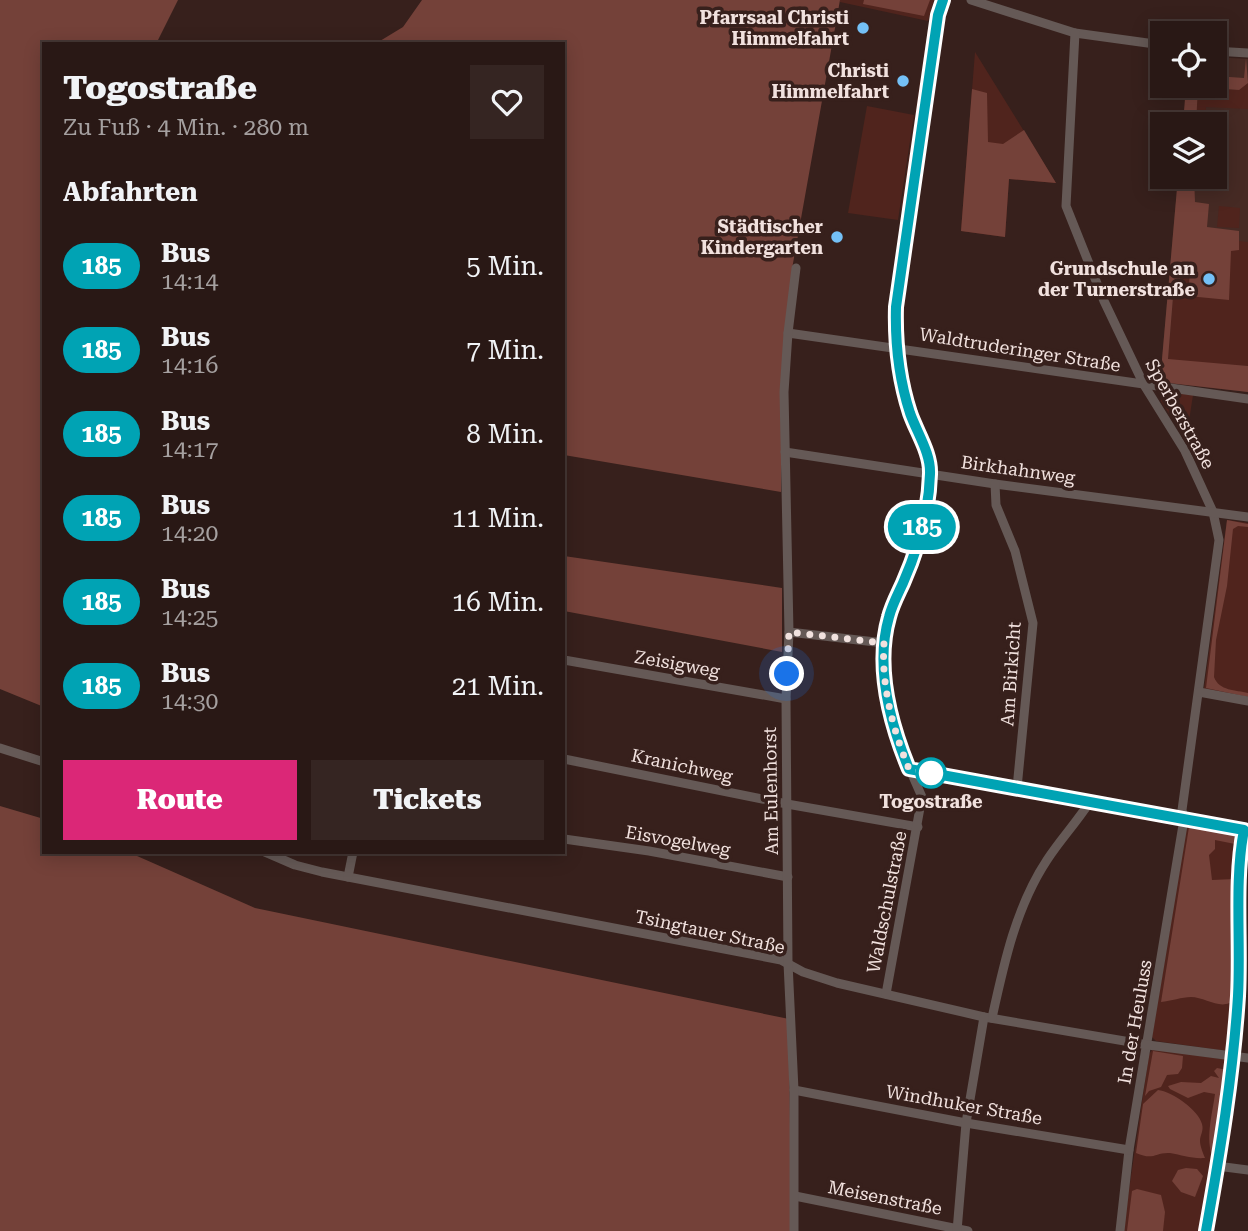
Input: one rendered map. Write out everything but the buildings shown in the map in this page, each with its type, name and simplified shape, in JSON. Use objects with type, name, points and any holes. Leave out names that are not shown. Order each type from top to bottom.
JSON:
[{"type":"street","name":"Waldschulstraße","points":[[886,993],[922,797],[909,769],[890,704],[884,643],[893,605],[920,536],[930,472],[928,456],[905,394],[896,347],[898,282],[938,15],[943,0]]},
{"type":"street","points":[[971,0],[1075,33],[1150,43]]},
{"type":"street","name":"Sperberstraße","points":[[1075,33],[1066,206],[1104,301],[1144,384],[1185,451],[1213,512],[1219,540],[1182,810],[1184,819]]},
{"type":"street","points":[[1227,52],[1248,53]]},
{"type":"street","name":"Am Eulenhorst","points":[[794,1231],[794,1090],[788,963],[786,699],[789,632],[784,391],[796,268]]},
{"type":"street","name":"Waldtruderinger Straße","points":[[788,333],[1248,399]]},
{"type":"street","name":"Birkhahnweg","points":[[785,452],[995,484],[1248,517]]},
{"type":"street","name":"Am Birkicht","points":[[995,484],[996,505],[1015,551],[1033,623],[1017,788]]},
{"type":"street","points":[[789,632],[884,643]]},
{"type":"street","name":"Zeisigweg","points":[[565,660],[786,699]]},
{"type":"street","points":[[1199,692],[1248,701]]},
{"type":"street","points":[[0,748],[42,761]]},
{"type":"street","name":"Kranichweg","points":[[565,759],[787,804],[918,827]]},
{"type":"street","points":[[909,769],[1246,830],[1241,874],[1244,943],[1233,1056],[1206,1231]]},
{"type":"street","points":[[961,1230],[966,1123],[988,1017],[1008,949],[1026,898],[1047,860],[1089,803]]},
{"type":"street","name":"In der Heuluss","points":[[1120,1231],[1129,1150],[1184,819]]},
{"type":"street","name":"Eisvogelweg","points":[[565,839],[788,877]]},
{"type":"street","name":"Tsingtauer Straße","points":[[270,854],[295,865],[348,877],[781,960],[803,972],[837,983],[988,1017],[1148,1045],[1248,1058]]},
{"type":"street","points":[[348,877],[353,854]]},
{"type":"street","name":"Windhuker Straße","points":[[794,1090],[966,1123],[1129,1150]]},
{"type":"street","points":[[1217,1166],[1248,1170]]},
{"type":"street","name":"Meisenstraße","points":[[795,1196],[961,1230]]},
{"type":"shaded area","points":[[0,0],[178,0],[157,42],[42,42],[42,706],[0,689]]},
{"type":"shaded area","points":[[422,0],[840,0],[792,269],[781,449],[781,492],[565,455],[565,42],[378,42],[403,27]]},
{"type":"shaded area","points":[[840,0],[934,0],[928,21]]},
{"type":"shaded area","points":[[864,0],[930,0],[924,16],[863,4]]},
{"type":"shaded area","points":[[928,28],[936,30],[908,221],[903,217],[901,208]]},
{"type":"shaded area","points":[[975,52],[1056,183],[1009,179],[1005,237],[961,231]]},
{"type":"shaded area","name":"Grundschule an der Turnerstraße","points":[[1227,58],[1248,59],[1248,392],[1160,382],[1177,189],[1227,189],[1227,112],[1184,112],[1186,98],[1227,98]]},
{"type":"shaded area","points":[[1246,58],[1248,83],[1239,90],[1227,89],[1227,77],[1244,78]]},
{"type":"shaded area","points":[[1248,83],[1248,109],[1206,107],[1206,112],[1197,112],[1197,98],[1227,98],[1227,89],[1238,90]]},
{"type":"shaded area","points":[[972,89],[987,93],[988,142],[1003,144],[1024,130],[1056,183],[1009,179],[1005,237],[961,231]]},
{"type":"shaded area","points":[[1185,98],[1197,98],[1197,112],[1184,112]]},
{"type":"shaded area","points":[[867,106],[914,115],[898,220],[848,213]]},
{"type":"shaded area","points":[[1177,189],[1194,189],[1195,202],[1209,204],[1207,227],[1239,231],[1239,250],[1231,251],[1229,300],[1188,296],[1190,272],[1181,271],[1178,297],[1173,297],[1168,359],[1248,366],[1248,392],[1160,382]]},
{"type":"shaded area","points":[[1219,206],[1240,208],[1239,228],[1217,227]]},
{"type":"shaded area","points":[[1239,241],[1248,242],[1248,366],[1168,360],[1173,297],[1178,296],[1181,270],[1190,271],[1231,250],[1239,250]]},
{"type":"shaded area","points":[[1167,392],[1193,395],[1186,440],[1161,401],[1162,395]]},
{"type":"shaded area","points":[[1227,520],[1248,523],[1248,698],[1204,689]]},
{"type":"shaded area","points":[[1227,520],[1248,524],[1248,527],[1238,526],[1233,529],[1227,586],[1216,640],[1214,677],[1220,685],[1248,693],[1248,697],[1206,688]]},
{"type":"shaded area","points":[[565,556],[782,588],[782,652],[565,611]]},
{"type":"shaded area","points":[[0,806],[42,818],[42,854],[133,854],[255,908],[789,1019],[791,1231],[0,1231]]},
{"type":"shaded area","points":[[1187,824],[1238,833],[1237,945],[1230,1050],[1227,1051],[1156,1041],[1152,1037]]},
{"type":"shaded area","points":[[1189,827],[1235,834],[1237,842],[1235,844],[1215,840],[1215,849],[1209,855],[1212,880],[1235,879],[1235,998],[1226,1004],[1191,997],[1161,1002]]},
{"type":"shaded area","points":[[1153,1049],[1229,1060],[1202,1231],[1123,1231],[1149,1054]]},
{"type":"shaded area","points":[[1153,1051],[1183,1056],[1182,1068],[1178,1074],[1167,1075],[1161,1087],[1149,1091],[1145,1096]]},
{"type":"shaded area","points":[[1217,1068],[1227,1070],[1213,1159],[1209,1135],[1215,1094],[1204,1092],[1188,1098],[1168,1086],[1181,1082],[1201,1083],[1211,1076],[1219,1078],[1214,1071]]},
{"type":"shaded area","points":[[1158,1090],[1177,1098],[1200,1119],[1203,1129],[1200,1143],[1205,1158],[1170,1153],[1151,1156],[1136,1153],[1143,1104]]},
{"type":"shaded area","points":[[1197,1169],[1203,1176],[1195,1197],[1181,1192],[1172,1181],[1178,1170]]},
{"type":"shaded area","points":[[1137,1189],[1161,1195],[1165,1212],[1163,1231],[1127,1231],[1132,1191]]},
{"type":"bus line","name":"185","points":[[943,0],[938,15],[896,307],[896,347],[900,373],[910,412],[928,456],[930,472],[920,536],[886,630],[884,662],[890,704],[909,769],[1244,830],[1240,884],[1241,942],[1233,1056],[1206,1231]]},
{"type":"place","name":"Pfarrsaal Christi Himmelfahrt","points":[[863,28]]},
{"type":"place","name":"Christi Himmelfahrt","points":[[903,81]]},
{"type":"place","name":"Städtischer Kindergarten","points":[[837,237]]},
{"type":"place","name":"Grundschule an der Turnerstraße","points":[[1209,279]]},
{"type":"place","name":"Togostraße","points":[[931,773]]},
{"type":"route","points":[[787,674],[789,632],[884,643],[890,704],[904,756],[909,769],[934,774],[931,773]]}]
